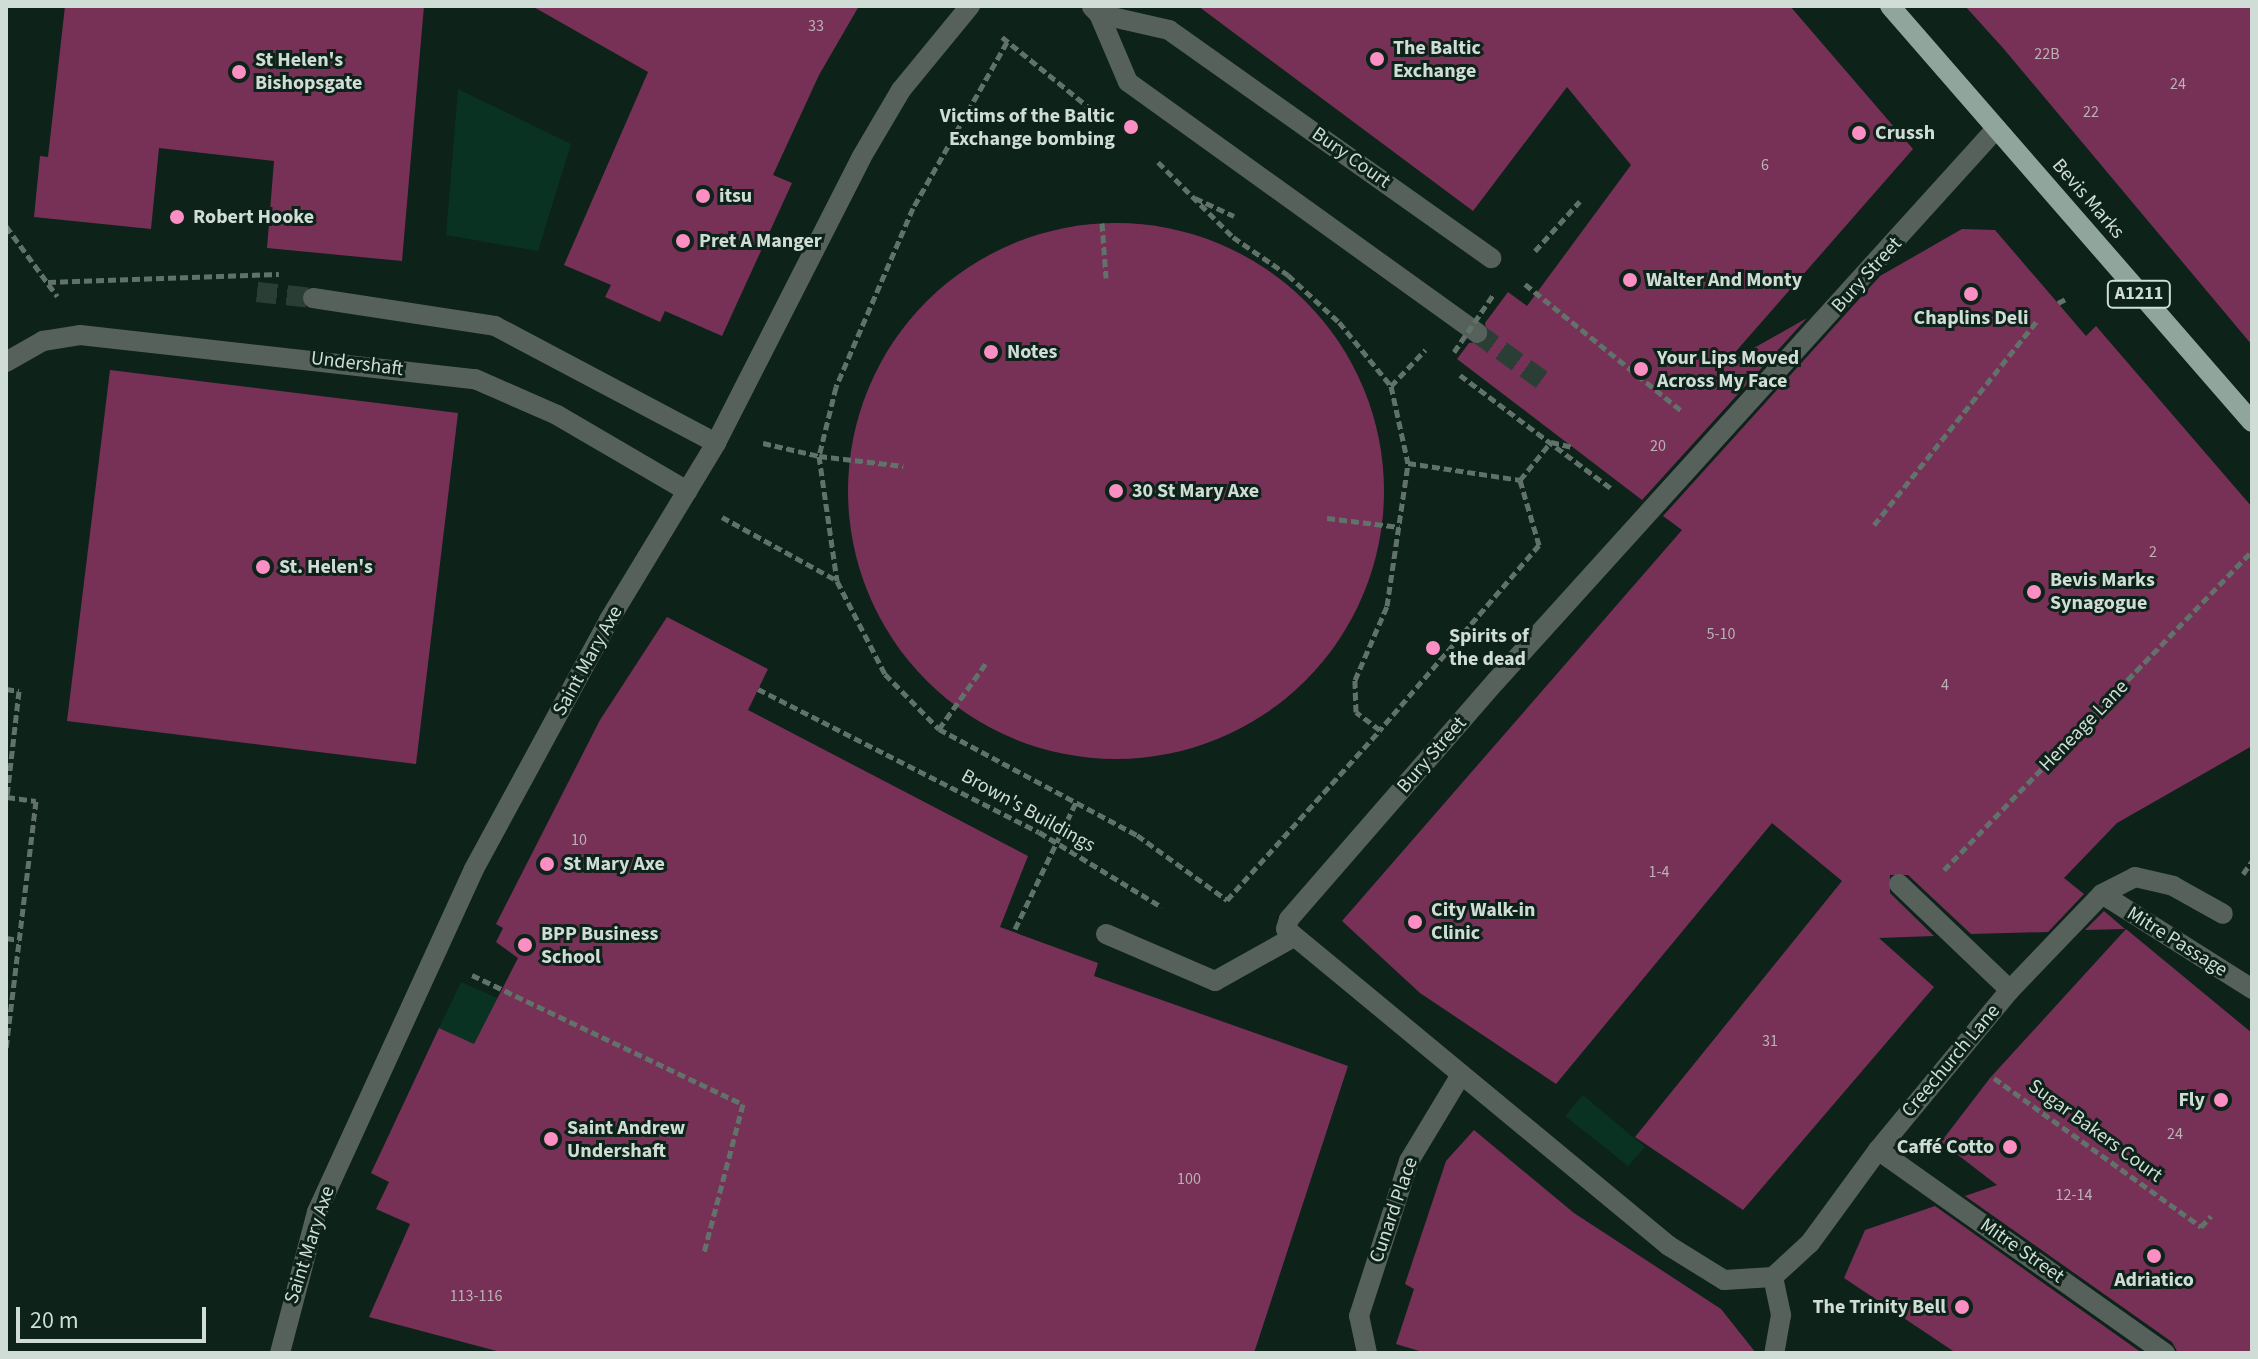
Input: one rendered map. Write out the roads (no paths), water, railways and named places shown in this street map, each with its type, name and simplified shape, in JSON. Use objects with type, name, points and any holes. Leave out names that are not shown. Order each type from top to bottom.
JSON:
[{"type":"main road","name":"Bevis Marks","points":[[1890,6],[1994,131],[2252,422]]},
{"type":"street","name":"Saint Mary Axe","points":[[280,1353],[317,1212],[434,952],[609,620],[716,443],[869,144],[901,90],[970,6]]},
{"type":"street","name":"Bury Court","points":[[1095,10],[1169,30],[1491,258]]},
{"type":"street","points":[[1095,10],[1128,82],[1477,333]]},
{"type":"street","name":"Bury Street","points":[[1292,938],[1286,929],[1289,919],[1496,681],[1994,131]]},
{"type":"street","points":[[313,298],[495,326],[716,443]]},
{"type":"street","name":"Undershaft","points":[[6,362],[43,341],[80,335],[475,379],[557,415],[687,491]]},
{"type":"street","name":"Creechurch Lane","points":[[1773,1277],[1810,1243],[1878,1150],[2010,990],[2102,894],[2135,877],[2173,886],[2223,914]]},
{"type":"street","points":[[1899,884],[2010,990]]},
{"type":"street","name":"Mitre Passage","points":[[2102,894],[2252,989]]},
{"type":"street","points":[[1106,934],[1215,981],[1292,938],[1459,1078],[1669,1246],[1724,1280],[1773,1277],[1781,1315],[1774,1353]]},
{"type":"street","name":"Cunard Place","points":[[1367,1353],[1359,1316],[1409,1161],[1459,1078]]},
{"type":"street","name":"Mitre Street","points":[[1878,1150],[2165,1353]]},
{"type":"tunnel","points":[[257,292],[313,298]]},
{"type":"tunnel","points":[[1477,333],[1542,380]]},
{"type":"place","name":"The Baltic Exchange","points":[[1377,59]]},
{"type":"place","name":"St Helen's Bishopsgate","points":[[239,72]]},
{"type":"place","name":"Victims of the Baltic Exchange bombing","points":[[1131,127]]},
{"type":"place","name":"Crussh","points":[[1859,133]]},
{"type":"place","name":"itsu","points":[[703,196]]},
{"type":"place","name":"Robert Hooke","points":[[177,217]]},
{"type":"place","name":"Pret A Manger","points":[[683,241]]},
{"type":"place","name":"Walter And Monty","points":[[1630,280]]},
{"type":"place","name":"Chaplins Deli","points":[[1971,294]]},
{"type":"place","name":"Notes","points":[[991,352]]},
{"type":"place","name":"Your Lips Moved Across My Face","points":[[1641,369]]},
{"type":"place","name":"30 St Mary Axe","points":[[1116,491]]},
{"type":"place","name":"St. Helen's","points":[[263,567]]},
{"type":"place","name":"Bevis Marks Synagogue","points":[[2034,592]]},
{"type":"place","name":"Spirits of the dead","points":[[1433,648]]},
{"type":"place","name":"St Mary Axe","points":[[547,864]]},
{"type":"place","name":"City Walk-in Clinic","points":[[1415,922]]},
{"type":"place","name":"BPP Business School","points":[[525,945]]},
{"type":"place","name":"Fly","points":[[2221,1100]]},
{"type":"place","name":"Saint Andrew Undershaft","points":[[551,1139]]},
{"type":"place","name":"Caffé Cotto","points":[[2010,1147]]},
{"type":"place","name":"Adriatico","points":[[2154,1256]]},
{"type":"place","name":"The Trinity Bell","points":[[1962,1307]]}]
